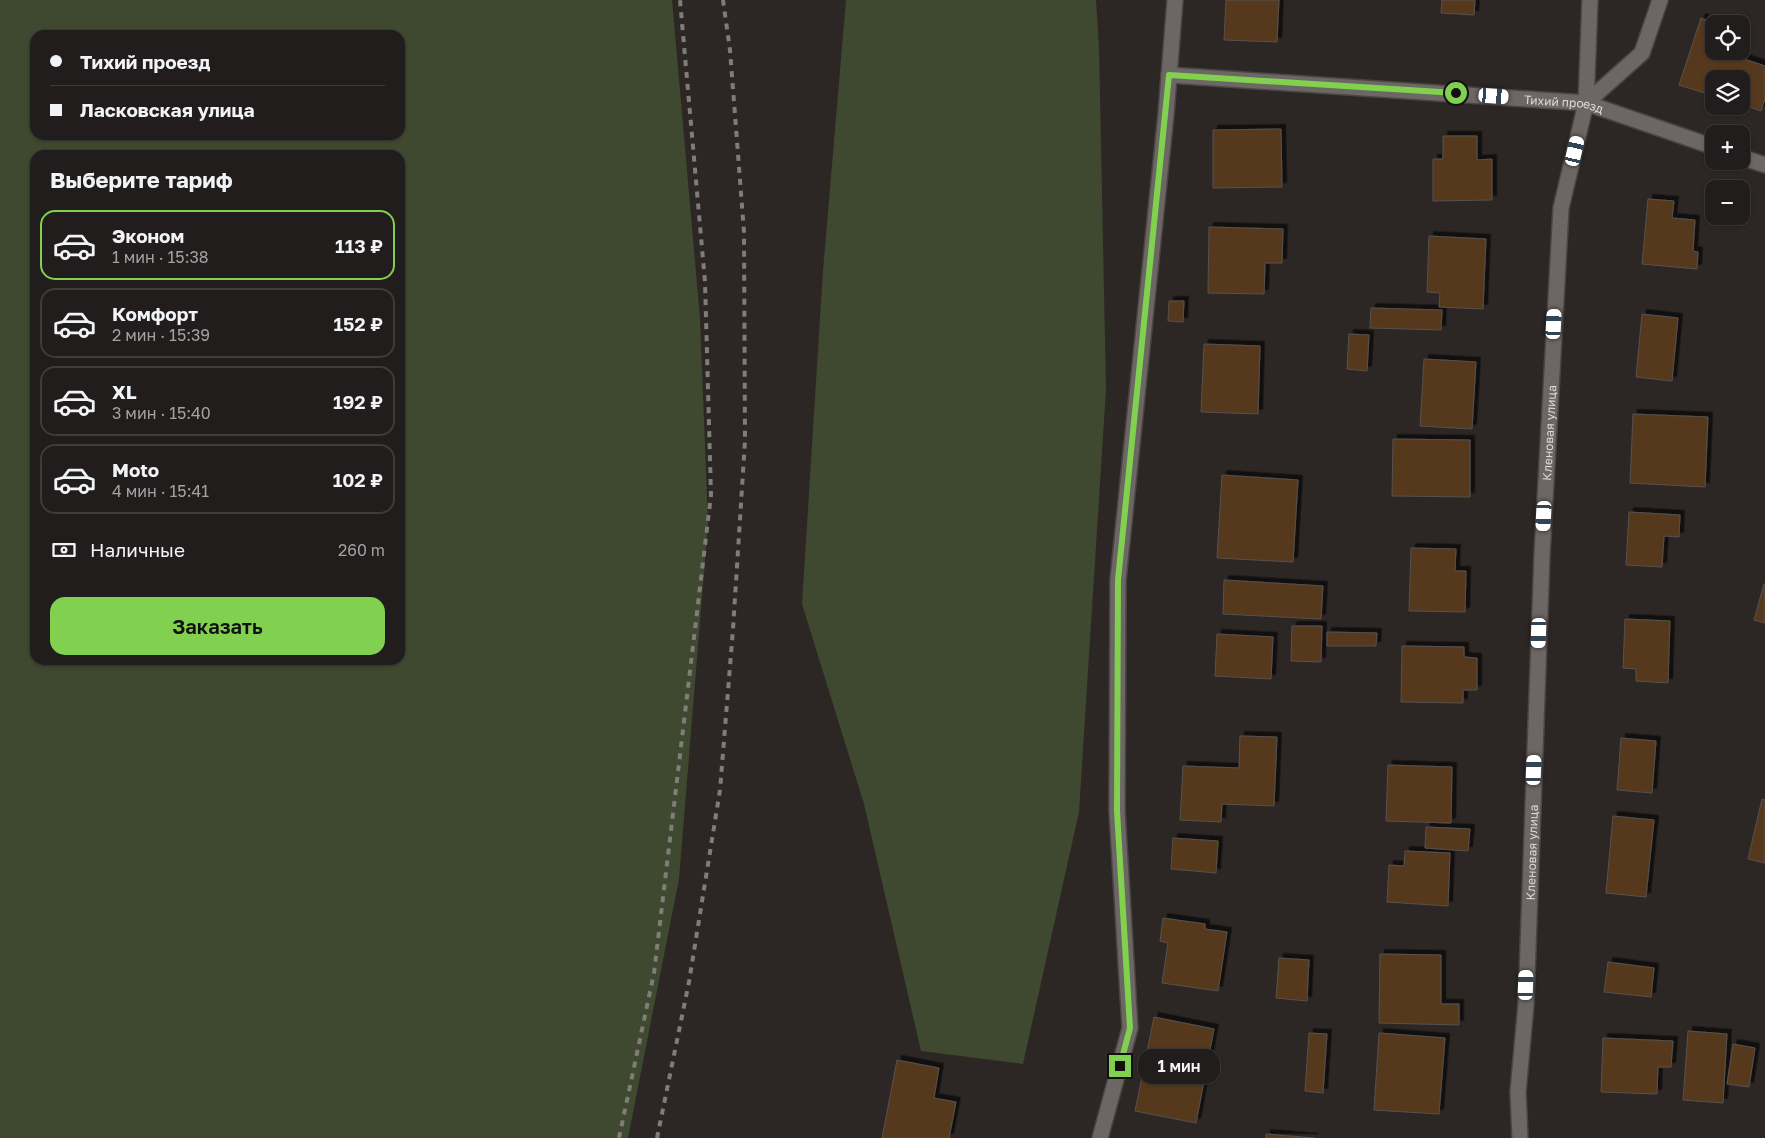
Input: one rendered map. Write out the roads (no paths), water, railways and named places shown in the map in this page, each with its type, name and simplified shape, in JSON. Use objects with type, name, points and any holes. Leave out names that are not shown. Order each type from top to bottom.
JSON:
[{"type":"street","points":[[1100,1138],[1130,1028],[1117,811],[1118,580],[1175,0]]},
{"type":"street","name":"Кленовая улица","points":[[1520,1138],[1518,1092],[1526,1004],[1542,555],[1561,208],[1586,103],[1590,0]]},
{"type":"street","points":[[1586,103],[1642,53],[1660,0]]},
{"type":"street","name":"Тихий проезд","points":[[1169,75],[1586,103],[1705,145]]},
{"type":"street","points":[[1750,160],[1765,165]]},
{"type":"railway","points":[[619,1138],[654,973],[711,495],[705,282],[680,0]]},
{"type":"railway","points":[[657,1138],[689,982],[720,790],[745,441],[744,232],[730,50],[723,0]]}]
